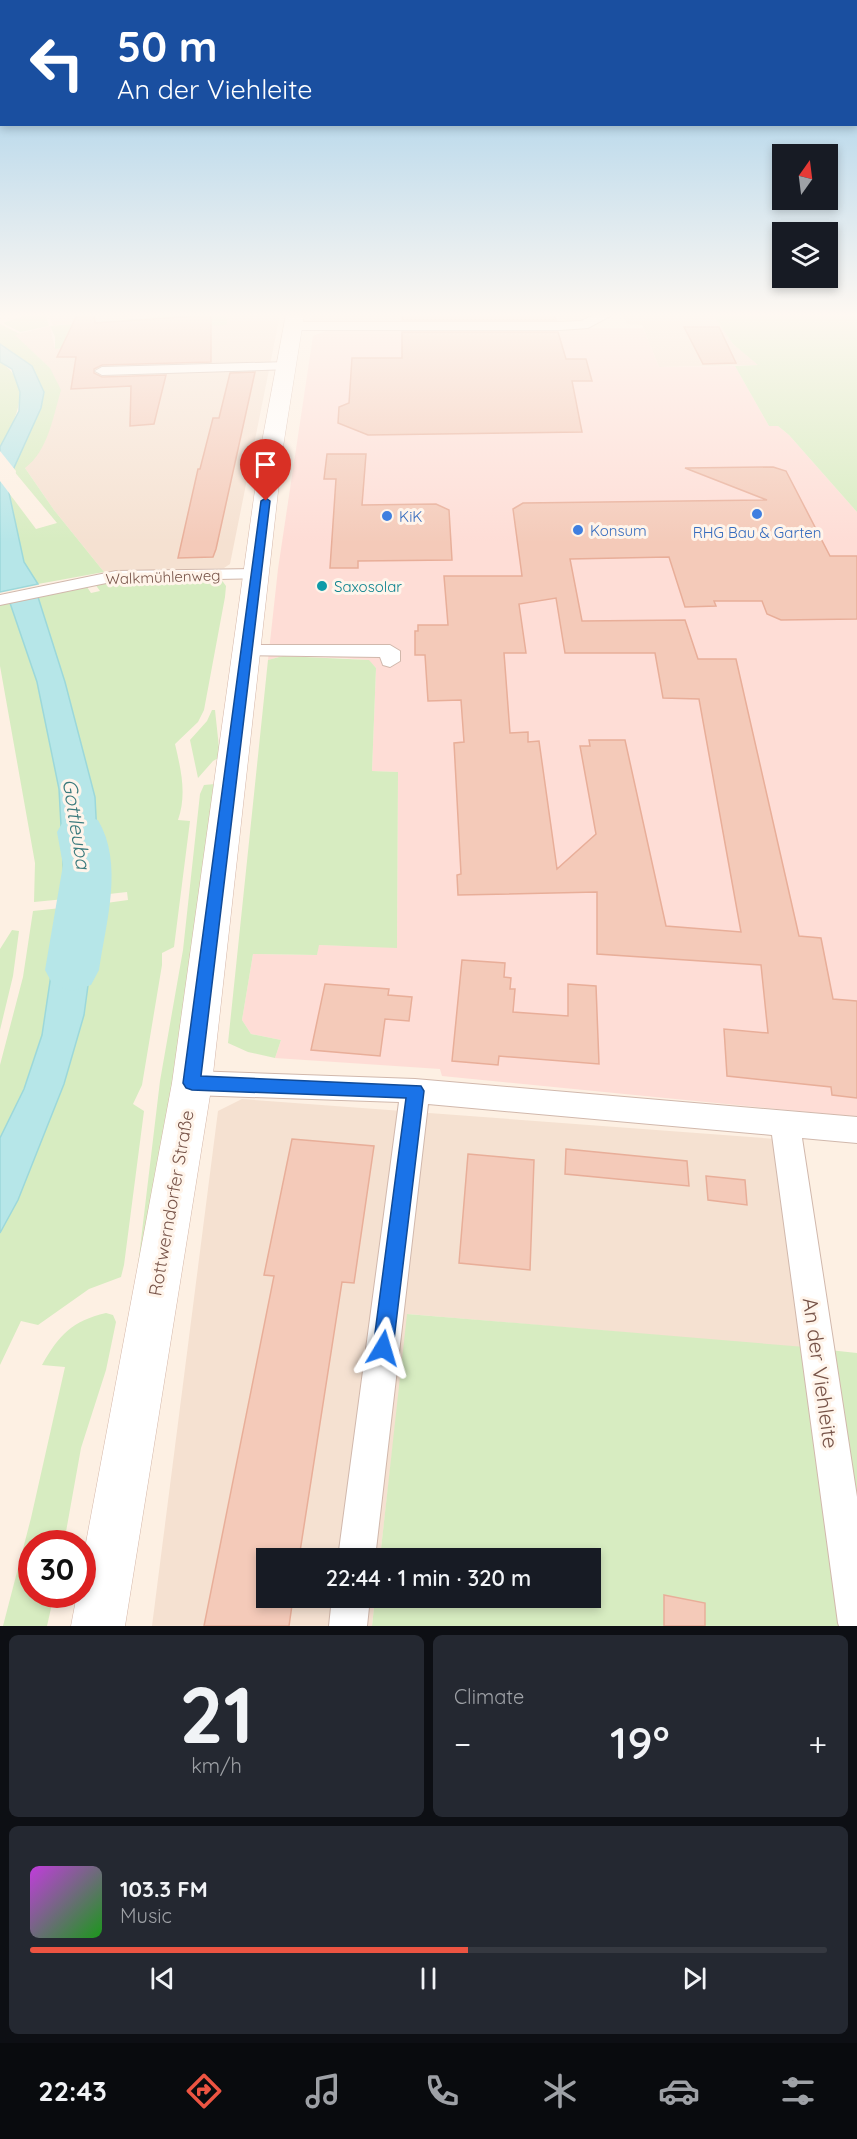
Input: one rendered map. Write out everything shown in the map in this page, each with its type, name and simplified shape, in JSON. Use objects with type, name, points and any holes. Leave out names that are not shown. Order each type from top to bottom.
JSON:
[{"type":"main road","name":"Rottwerndorfer Straße","points":[[98,1626],[192,1083],[272,447],[283,391]]},
{"type":"street","name":"Walkmühlenweg","points":[[0,600],[116,576],[257,574]]},
{"type":"street","points":[[248,651],[390,651],[390,661]]},
{"type":"street","points":[[192,1083],[415,1091],[857,1130]]},
{"type":"street","points":[[357,1548],[415,1091]]},
{"type":"street","name":"An der Viehleite","points":[[785,1123],[857,1623]]},
{"type":"street","points":[[348,1626],[350,1608]]},
{"type":"shaded area","points":[[44,391],[265,391],[230,564],[224,568],[104,572],[54,510],[25,468]]},
{"type":"shaded area","points":[[305,391],[749,391],[769,426],[778,426],[789,435],[857,512],[857,1117],[442,1076],[440,1069],[275,1058],[281,1040],[251,1034],[242,1020],[253,954],[317,955],[318,945],[397,947],[398,772],[372,771],[376,668],[368,660],[341,658],[283,656],[268,660],[278,569]]},
{"type":"shaded area","points":[[242,1099],[803,1141],[829,1350],[408,1314],[381,1548],[256,1548],[256,1608],[374,1608],[372,1626],[152,1626],[218,1111]]},
{"type":"green space","points":[[0,391],[20,391],[16,414],[0,447]]},
{"type":"green space","points":[[31,391],[61,391],[44,443],[33,461],[25,468],[54,510],[104,572],[38,584],[24,562],[9,493],[36,529],[57,523],[13,470],[41,408]]},
{"type":"green space","points":[[749,391],[857,391],[857,512],[789,435],[778,426],[769,426]]},
{"type":"green space","points":[[221,579],[226,586],[225,597],[204,710],[198,722],[175,744],[183,791],[178,820],[190,821],[174,947],[162,953],[142,1085],[133,1104],[144,1111],[121,1277],[89,1289],[38,1325],[21,1321],[0,1365],[0,1233],[18,1200],[64,1084],[84,1015],[99,904],[128,900],[127,892],[100,895],[95,797],[65,682],[38,597],[87,587],[91,593],[100,591],[95,584]]},
{"type":"green space","points":[[10,603],[37,682],[59,789],[65,899],[34,902],[35,863],[0,666],[0,605]]},
{"type":"green space","points":[[283,656],[369,660],[376,668],[372,771],[398,772],[397,948],[319,945],[317,955],[253,954],[242,1020],[251,1034],[281,1040],[275,1058],[248,1052],[228,1043],[268,660]]},
{"type":"green space","points":[[212,710],[215,710],[220,757],[213,761],[198,778],[190,740],[207,721]]},
{"type":"green space","points":[[215,784],[180,1035],[143,1262],[138,1265],[160,1081],[183,950],[200,794],[204,785]]},
{"type":"green space","points":[[61,908],[42,1035],[24,1089],[0,1138],[0,1065],[23,977],[33,911]]},
{"type":"green space","points":[[12,930],[19,931],[13,976],[0,1030],[0,949]]},
{"type":"green space","points":[[106,1313],[113,1315],[116,1322],[106,1370],[81,1448],[66,1530],[28,1530],[65,1367],[42,1365],[61,1337],[75,1325]]},
{"type":"green space","points":[[407,1314],[805,1347],[844,1626],[372,1626],[374,1608],[601,1608],[601,1548],[381,1548]]},
{"type":"green space","points":[[829,1350],[857,1353],[857,1514]]},
{"type":"green space","points":[[18,1568],[18,1608],[51,1608],[47,1626],[3,1626]]},
{"type":"water","points":[[20,392],[44,392],[41,408],[13,470],[9,493],[24,562],[38,584],[0,592],[0,447],[19,411]]},
{"type":"water","points":[[38,597],[65,682],[95,797],[100,895],[65,899],[59,789],[37,682],[10,603]]},
{"type":"water","points":[[99,904],[84,1015],[64,1084],[18,1200],[0,1233],[0,1138],[24,1089],[42,1035],[61,908]]},
{"type":"pier","points":[[0,451],[16,471],[13,498],[0,481]]},
{"type":"building","points":[[131,391],[162,391],[154,424],[130,426]]},
{"type":"building","points":[[226,391],[251,391],[213,557],[178,558],[198,469],[200,469],[213,418],[219,418]]},
{"type":"building","points":[[350,391],[574,391],[582,432],[368,435],[338,423],[339,407],[349,403]]},
{"type":"building","points":[[327,454],[366,454],[362,505],[436,504],[449,510],[452,560],[358,561],[358,568],[330,568],[336,479],[324,479]]},
{"type":"building","points":[[773,467],[786,471],[830,556],[857,556],[857,619],[781,620],[767,614],[762,601],[714,601],[716,606],[685,607],[669,557],[570,559],[582,621],[685,620],[698,659],[736,659],[799,936],[821,938],[833,999],[857,1001],[857,1098],[832,1095],[831,1087],[727,1076],[724,1029],[768,1033],[761,965],[597,954],[597,892],[458,895],[457,875],[461,874],[454,743],[464,742],[461,700],[428,701],[425,655],[415,655],[415,631],[418,631],[418,625],[448,625],[444,576],[522,576],[513,509],[523,503],[767,500],[685,468]],"holes":[[[556,598],[565,653],[655,653],[663,698],[699,699],[741,932],[666,926],[625,740],[589,740],[590,746],[580,746],[596,834],[557,869],[539,741],[528,742],[528,732],[510,733],[504,653],[526,653],[519,604]]]},
{"type":"building","points":[[462,960],[505,963],[504,977],[511,978],[510,989],[515,989],[513,1012],[568,1016],[568,984],[596,986],[599,1064],[499,1056],[498,1065],[452,1061]]},
{"type":"building","points":[[325,984],[389,989],[388,995],[412,997],[409,1021],[385,1019],[380,1056],[311,1050]]},
{"type":"building","points":[[292,1139],[374,1146],[354,1283],[342,1282],[301,1548],[256,1548],[256,1608],[292,1608],[289,1626],[204,1626],[274,1276],[264,1275]]},
{"type":"building","points":[[566,1149],[687,1161],[689,1186],[565,1174]]},
{"type":"building","points":[[468,1154],[534,1160],[530,1270],[459,1263]]},
{"type":"building","points":[[706,1176],[745,1180],[747,1205],[708,1200]]},
{"type":"building","points":[[664,1595],[705,1603],[705,1626],[664,1626]]},
{"type":"waterway","name":"Gottleuba","points":[[72,970],[88,865],[81,832]]},
{"type":"place","name":"RHG Bau & Garten","points":[[757,514]]},
{"type":"place","name":"KiK","points":[[387,516]]},
{"type":"place","name":"Konsum","points":[[578,530]]},
{"type":"place","name":"Saxosolar","points":[[322,586]]},
{"type":"route","points":[[266,501],[248,651],[238,705],[192,1083],[415,1091],[383,1348]]}]
